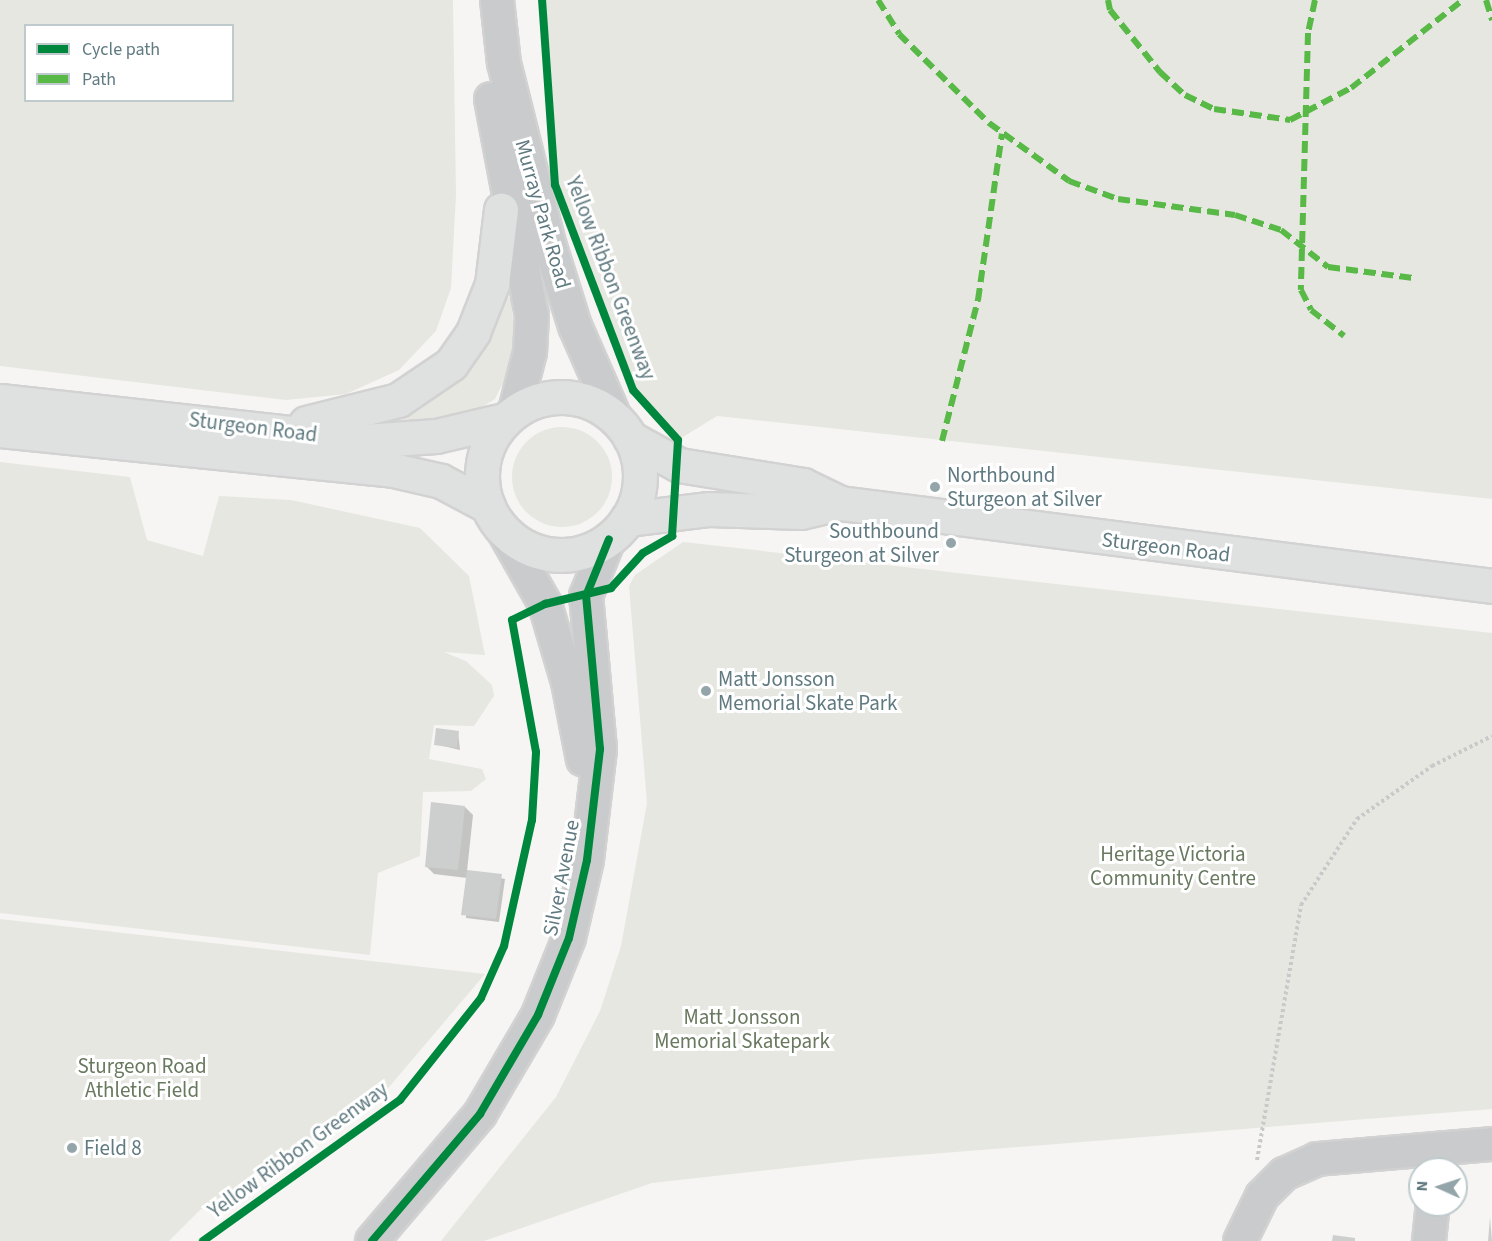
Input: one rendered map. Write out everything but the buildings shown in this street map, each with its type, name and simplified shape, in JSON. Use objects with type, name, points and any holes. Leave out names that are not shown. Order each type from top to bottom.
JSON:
[{"type":"main road","points":[[267,428],[336,420],[398,400],[451,364],[473,332],[492,284],[501,210]]},
{"type":"main road","points":[[569,397],[596,405],[623,429],[640,479],[618,529],[583,552],[554,555],[526,547],[495,518],[483,461],[509,416],[540,399],[569,397]]},
{"type":"main road","name":"Sturgeon Road","points":[[0,401],[400,440],[509,416]]},
{"type":"main road","name":"Sturgeon Road","points":[[623,429],[679,465],[803,485],[840,503],[1492,586]]},
{"type":"main road","name":"Sturgeon Road","points":[[0,430],[393,470],[441,481],[495,518]]},
{"type":"main road","name":"Sturgeon Road","points":[[618,529],[709,509],[801,512],[840,503]]},
{"type":"street","name":"Murray Park Road","points":[[487,0],[484,54],[532,315],[530,352],[509,416]]},
{"type":"street","name":"Murray Park Road","points":[[497,0],[504,63],[548,240],[576,326],[623,429]]},
{"type":"street","points":[[501,210],[502,154]]},
{"type":"street","name":"Silver Avenue","points":[[495,518],[544,604],[568,681],[590,829]]},
{"type":"street","name":"Silver Avenue","points":[[372,1241],[458,1145],[533,1024],[569,938],[590,829],[600,749],[586,596],[618,529]]},
{"type":"street","points":[[1444,1157],[1492,1144]]},
{"type":"street","points":[[1240,1241],[1262,1196],[1284,1174],[1317,1159],[1408,1159]]},
{"type":"street","points":[[1429,1241],[1431,1217]]},
{"type":"path","points":[[1262,1196],[1256,1171],[1301,905],[1357,819],[1432,766],[1492,735]]},
{"type":"green space","points":[[0,0],[453,0],[456,195],[451,288],[436,331],[399,370],[346,394],[286,400],[0,366]]},
{"type":"green space","points":[[542,0],[1492,0],[1492,499],[717,416],[678,440],[633,390],[559,199],[550,163]]},
{"type":"green space","points":[[503,296],[511,298],[515,342],[512,365],[495,399],[474,412],[389,427],[388,421],[423,406],[459,377]]},
{"type":"green space","points":[[562,427],[581,431],[597,442],[608,458],[612,477],[608,496],[597,512],[581,523],[562,527],[543,523],[527,512],[516,496],[512,477],[516,458],[527,442],[543,431]]},
{"type":"green space","points":[[0,462],[130,477],[147,540],[203,556],[219,496],[291,500],[420,528],[469,576],[485,655],[444,652],[466,661],[492,685],[494,696],[474,726],[434,725],[429,759],[482,769],[486,779],[471,791],[423,792],[420,856],[378,873],[370,955],[0,913]]},
{"type":"green space","name":"Heritage Victoria Community Centre","points":[[683,542],[1492,633],[1492,1109],[868,1159],[652,1183],[484,1241],[441,1241],[556,1097],[600,1011],[621,946],[647,803],[629,586],[635,575]]},
{"type":"green space","name":"Sturgeon Road Athletic Field","points":[[0,919],[485,974],[378,1100],[200,1210],[169,1241],[0,1241]]},
{"type":"marked path","points":[[878,0],[899,34],[989,123],[1069,181],[1118,199],[1235,215],[1281,230],[1328,267],[1413,278]]},
{"type":"marked path","points":[[1108,0],[1110,10],[1160,72],[1185,95],[1214,109],[1290,120],[1351,88],[1463,0]]},
{"type":"marked path","points":[[1315,0],[1308,33],[1301,290],[1311,310],[1344,336]]},
{"type":"marked path","points":[[1486,0],[1492,20]]},
{"type":"marked path","points":[[942,441],[978,300],[1002,134]]},
{"type":"cycle path","name":"Yellow Ribbon Greenway","points":[[203,1241],[400,1100],[481,998],[504,946],[532,820],[536,752],[512,620],[545,604],[611,588],[643,553],[672,536],[678,440],[633,390],[555,185],[542,0]]},
{"type":"cycle path","points":[[372,1241],[480,1114],[538,1015],[569,938],[587,860],[600,749],[586,596],[609,539]]},
{"type":"place","name":"Northbound Sturgeon at Silver","points":[[935,487]]},
{"type":"place","name":"Southbound Sturgeon at Silver","points":[[951,543]]},
{"type":"place","name":"Matt Jonsson Memorial Skate Park","points":[[706,691]]},
{"type":"place","name":"Field 8","points":[[72,1148]]},
{"type":"park label","name":"Matt Jonsson Memorial Skatepark","points":[[742,1029]]}]
